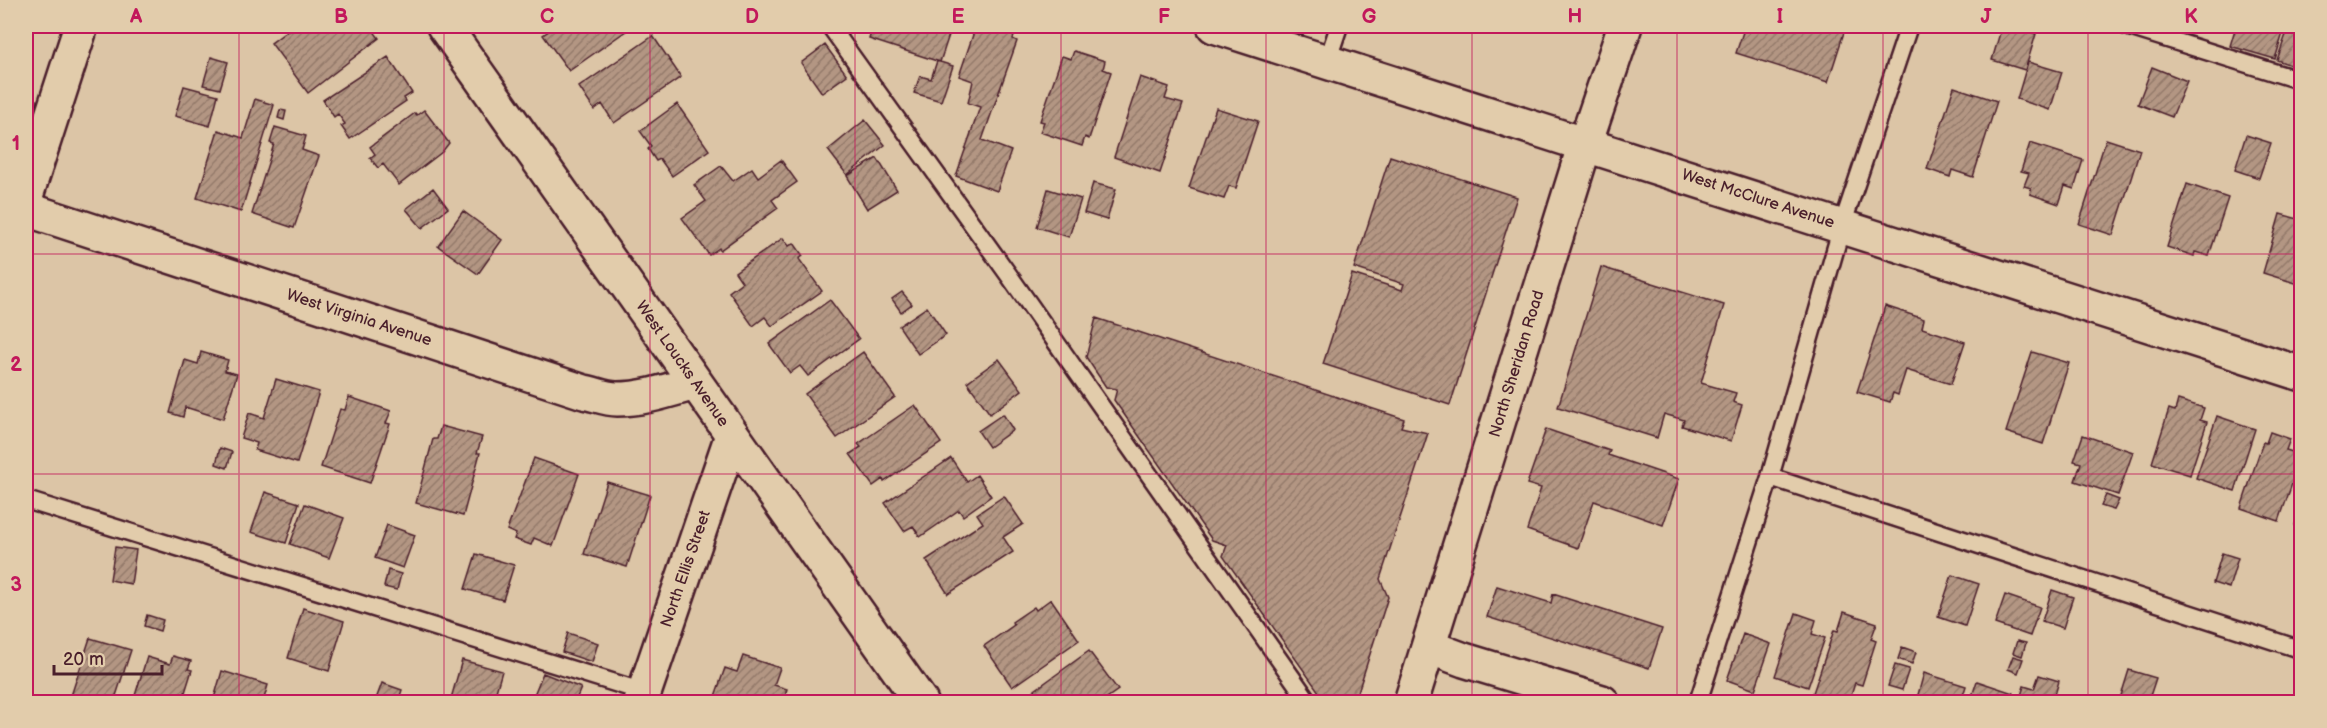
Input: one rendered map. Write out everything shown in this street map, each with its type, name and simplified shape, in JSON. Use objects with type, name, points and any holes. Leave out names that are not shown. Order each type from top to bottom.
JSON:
[{"type":"street","points":[[26,196],[81,26]]},
{"type":"street","name":"West Loucks Avenue","points":[[444,26],[921,702]]},
{"type":"street","name":"West McClure Avenue","points":[[1214,26],[2301,374]]},
{"type":"street","name":"North Sheridan Road","points":[[1411,702],[1585,144],[1625,26]]},
{"type":"street","name":"West Virginia Avenue","points":[[26,209],[584,392],[615,399],[662,393],[695,383]]},
{"type":"street","name":"North Ellis Street","points":[[643,697],[732,435]]},
{"type":"street","points":[[1429,647],[1602,702]]},
{"type":"lane","points":[[830,26],[1309,702]]},
{"type":"lane","points":[[1327,62],[1339,26]]},
{"type":"lane","points":[[1698,702],[1770,477],[1842,226],[1910,26]]},
{"type":"lane","points":[[2126,26],[2301,81]]},
{"type":"lane","points":[[1770,477],[2301,650]]},
{"type":"lane","points":[[26,500],[643,697]]},
{"type":"building","points":[[294,26],[370,26],[379,38],[308,93],[271,43]]},
{"type":"building","points":[[556,26],[633,26],[569,71],[543,35]]},
{"type":"building","points":[[873,26],[952,26],[940,62],[869,39]]},
{"type":"building","points":[[976,26],[1017,28],[1013,39],[1017,41],[982,140],[1011,151],[997,191],[956,176],[980,107],[968,103],[973,81],[959,76]]},
{"type":"building","points":[[1745,26],[1846,26],[1828,82],[1736,53]]},
{"type":"building","points":[[2002,26],[2026,26],[2025,30],[2036,34],[2025,70],[1992,60]]},
{"type":"building","points":[[2236,26],[2271,26],[2270,29],[2283,33],[2275,59],[2230,46]]},
{"type":"building","points":[[2289,26],[2302,28],[2302,69],[2277,60]]},
{"type":"building","points":[[653,36],[681,77],[614,123],[602,104],[594,110],[579,87]]},
{"type":"building","points":[[825,45],[847,75],[822,93],[801,63]]},
{"type":"building","points":[[1074,51],[1105,61],[1103,69],[1111,72],[1089,139],[1085,137],[1082,146],[1040,132],[1044,122],[1040,121],[1062,56],[1071,59]]},
{"type":"building","points":[[211,57],[228,62],[220,89],[203,85]]},
{"type":"building","points":[[388,57],[412,93],[404,98],[406,101],[350,139],[341,126],[345,124],[338,114],[334,117],[323,100]]},
{"type":"building","points":[[937,61],[953,66],[941,101],[914,93],[920,76],[931,79]]},
{"type":"building","points":[[2028,62],[2062,72],[2050,110],[2017,99]]},
{"type":"building","points":[[2152,67],[2187,81],[2172,117],[2138,104]]},
{"type":"building","points":[[1140,77],[1169,87],[1165,99],[1183,104],[1160,173],[1114,157]]},
{"type":"building","points":[[184,86],[218,95],[210,126],[175,116]]},
{"type":"building","points":[[1954,87],[1997,101],[1973,177],[1952,170],[1950,177],[1927,169]]},
{"type":"building","points":[[255,99],[274,105],[241,212],[197,198],[218,130],[243,138]]},
{"type":"building","points":[[677,104],[709,150],[672,176],[660,159],[656,161],[648,149],[651,146],[640,131]]},
{"type":"building","points":[[1216,108],[1258,121],[1236,188],[1229,186],[1224,199],[1189,188]]},
{"type":"building","points":[[280,110],[286,111],[284,120],[278,118]]},
{"type":"building","points":[[424,110],[449,143],[442,152],[399,185],[383,164],[378,168],[370,158],[375,154],[370,147],[415,113],[417,115]]},
{"type":"building","points":[[865,120],[885,145],[847,175],[828,150]]},
{"type":"building","points":[[275,127],[306,136],[302,150],[319,156],[294,228],[252,214],[274,144],[270,143]]},
{"type":"building","points":[[2246,135],[2271,143],[2259,178],[2235,170]]},
{"type":"building","points":[[2302,137],[2302,158],[2295,155]]},
{"type":"building","points":[[2106,139],[2140,150],[2113,235],[2079,224]]},
{"type":"building","points":[[2030,143],[2083,160],[2074,189],[2065,186],[2059,204],[2030,194],[2031,188],[2024,186],[2029,173],[2021,171]]},
{"type":"building","points":[[1390,156],[1517,197],[1450,405],[1323,364],[1352,274],[1402,290],[1404,284],[1354,268]]},
{"type":"building","points":[[877,158],[897,190],[867,209],[847,176]]},
{"type":"building","points":[[781,160],[797,182],[772,200],[778,208],[720,250],[719,248],[709,255],[682,218],[706,201],[694,185],[721,166],[733,181],[752,168],[758,177]]},
{"type":"building","points":[[1093,183],[1116,189],[1107,220],[1084,213]]},
{"type":"building","points":[[2187,184],[2228,198],[2209,256],[2195,252],[2194,256],[2167,247]]},
{"type":"building","points":[[433,188],[448,208],[422,228],[406,209]]},
{"type":"building","points":[[1048,189],[1081,199],[1069,237],[1037,227]]},
{"type":"building","points":[[463,211],[502,240],[478,274],[438,246]]},
{"type":"building","points":[[2280,214],[2302,220],[2302,285],[2263,273]]},
{"type":"building","points":[[783,238],[789,246],[794,243],[803,256],[799,259],[822,291],[772,326],[765,317],[753,326],[729,292],[742,282],[735,272]]},
{"type":"building","points":[[1601,267],[1724,305],[1701,383],[1736,393],[1733,402],[1742,405],[1731,441],[1682,426],[1684,420],[1664,414],[1657,438],[1558,407]]},
{"type":"building","points":[[902,292],[912,304],[901,312],[892,299]]},
{"type":"building","points":[[830,300],[859,339],[808,376],[800,366],[790,373],[769,344]]},
{"type":"building","points":[[1885,306],[1924,319],[1922,328],[1965,342],[1951,384],[1906,370],[1898,395],[1893,393],[1890,402],[1857,392]]},
{"type":"building","points":[[927,307],[946,335],[918,354],[899,326]]},
{"type":"building","points":[[1096,318],[1404,419],[1401,427],[1428,433],[1380,579],[1388,597],[1358,692],[1343,702],[1326,702],[1223,556],[1227,545],[1212,540],[1114,400],[1117,389],[1106,387],[1086,357]]},
{"type":"building","points":[[201,352],[228,360],[225,371],[237,374],[223,419],[185,407],[183,417],[170,413],[185,360],[198,364]]},
{"type":"building","points":[[863,352],[895,397],[837,438],[805,394]]},
{"type":"building","points":[[2032,352],[2069,363],[2043,444],[2006,432]]},
{"type":"building","points":[[999,359],[1022,390],[990,414],[967,382]]},
{"type":"building","points":[[276,379],[319,392],[297,463],[255,450],[257,443],[241,438],[249,413],[264,418]]},
{"type":"building","points":[[349,397],[391,411],[386,423],[390,424],[370,483],[321,467],[340,409],[345,410]]},
{"type":"building","points":[[2178,400],[2204,408],[2200,420],[2207,422],[2190,475],[2152,463],[2169,409],[2175,411]]},
{"type":"building","points":[[915,405],[941,443],[884,482],[883,479],[873,486],[850,454],[861,447],[858,444]]},
{"type":"building","points":[[1003,414],[1013,430],[989,447],[978,431]]},
{"type":"building","points":[[2217,416],[2255,429],[2235,491],[2196,478]]},
{"type":"building","points":[[441,426],[482,437],[463,516],[416,503],[433,439],[437,439]]},
{"type":"building","points":[[1546,429],[1610,451],[1608,455],[1679,479],[1663,525],[1594,501],[1578,548],[1527,530],[1541,488],[1527,484]]},
{"type":"building","points":[[2270,432],[2290,439],[2286,450],[2302,455],[2279,521],[2241,508],[2263,442],[2266,443]]},
{"type":"building","points":[[2083,435],[2133,452],[2118,495],[2075,481],[2081,463],[2074,461]]},
{"type":"building","points":[[220,448],[232,452],[227,468],[216,464]]},
{"type":"building","points":[[534,458],[579,474],[553,546],[534,538],[531,545],[514,539],[516,534],[507,530]]},
{"type":"building","points":[[951,458],[967,482],[977,475],[991,496],[963,516],[959,510],[920,537],[913,526],[904,531],[885,503]]},
{"type":"building","points":[[607,482],[650,495],[627,567],[584,554]]},
{"type":"building","points":[[265,492],[299,503],[286,543],[251,532]]},
{"type":"building","points":[[2106,495],[2119,500],[2114,510],[2101,506]]},
{"type":"building","points":[[1004,496],[1023,524],[1003,537],[1013,552],[948,594],[926,560],[983,523],[977,514]]},
{"type":"building","points":[[305,504],[344,518],[329,558],[290,544]]},
{"type":"building","points":[[2302,504],[2302,527],[2295,525]]},
{"type":"building","points":[[387,525],[415,535],[403,568],[375,558]]},
{"type":"building","points":[[115,547],[136,550],[131,584],[110,580]]},
{"type":"building","points":[[2222,553],[2238,558],[2229,588],[2213,583]]},
{"type":"building","points":[[476,554],[514,565],[503,600],[465,589]]},
{"type":"building","points":[[388,570],[401,574],[397,590],[384,587]]},
{"type":"building","points":[[1952,575],[1979,584],[1965,626],[1938,617]]},
{"type":"building","points":[[1497,586],[1551,603],[1553,594],[1662,629],[1649,668],[1487,617]]},
{"type":"building","points":[[2052,590],[2073,597],[2063,628],[2042,621]]},
{"type":"building","points":[[2005,595],[2040,607],[2030,636],[1995,624]]},
{"type":"building","points":[[1051,599],[1079,640],[1012,687],[984,646],[1014,625],[1012,622],[1034,607],[1036,610]]},
{"type":"building","points":[[303,608],[344,621],[329,671],[288,658]]},
{"type":"building","points":[[1844,612],[1877,623],[1871,639],[1876,641],[1862,685],[1855,683],[1849,702],[1810,702],[1834,630],[1838,631]]},
{"type":"building","points":[[1796,613],[1816,620],[1812,634],[1825,638],[1808,687],[1775,676]]},
{"type":"building","points":[[147,615],[163,620],[160,631],[144,626]]},
{"type":"building","points":[[568,633],[598,643],[592,662],[562,652]]},
{"type":"building","points":[[1743,634],[1771,644],[1755,690],[1727,680]]},
{"type":"building","points":[[90,638],[131,650],[114,702],[69,702]]},
{"type":"building","points":[[2017,641],[2026,643],[2022,656],[2013,653]]},
{"type":"building","points":[[1902,647],[1916,652],[1912,664],[1898,659]]},
{"type":"building","points":[[1089,651],[1118,690],[1101,702],[1023,701],[1032,692]]},
{"type":"building","points":[[173,656],[191,661],[188,669],[192,670],[182,702],[133,702],[147,657],[170,664]]},
{"type":"building","points":[[743,656],[780,668],[774,685],[787,689],[783,702],[713,702],[725,668],[737,672]]},
{"type":"building","points":[[2013,656],[2023,659],[2018,673],[2008,669]]},
{"type":"building","points":[[462,660],[502,671],[493,702],[450,702]]},
{"type":"building","points":[[1895,665],[1909,669],[1902,690],[1888,686]]},
{"type":"building","points":[[2129,670],[2156,678],[2148,702],[2119,702]]},
{"type":"building","points":[[222,671],[268,685],[263,702],[213,702]]},
{"type":"building","points":[[543,673],[581,688],[575,702],[531,702]]},
{"type":"building","points":[[1924,673],[1966,686],[1961,702],[1916,702]]},
{"type":"building","points":[[2039,675],[2059,681],[2055,695],[2064,698],[2062,702],[2019,702],[2024,686],[2034,689]]},
{"type":"building","points":[[1977,681],[2013,693],[2010,702],[1970,702]]},
{"type":"building","points":[[382,683],[402,690],[398,702],[375,702]]},
{"type":"building","points":[[1267,693],[1274,702],[1254,702]]}]
